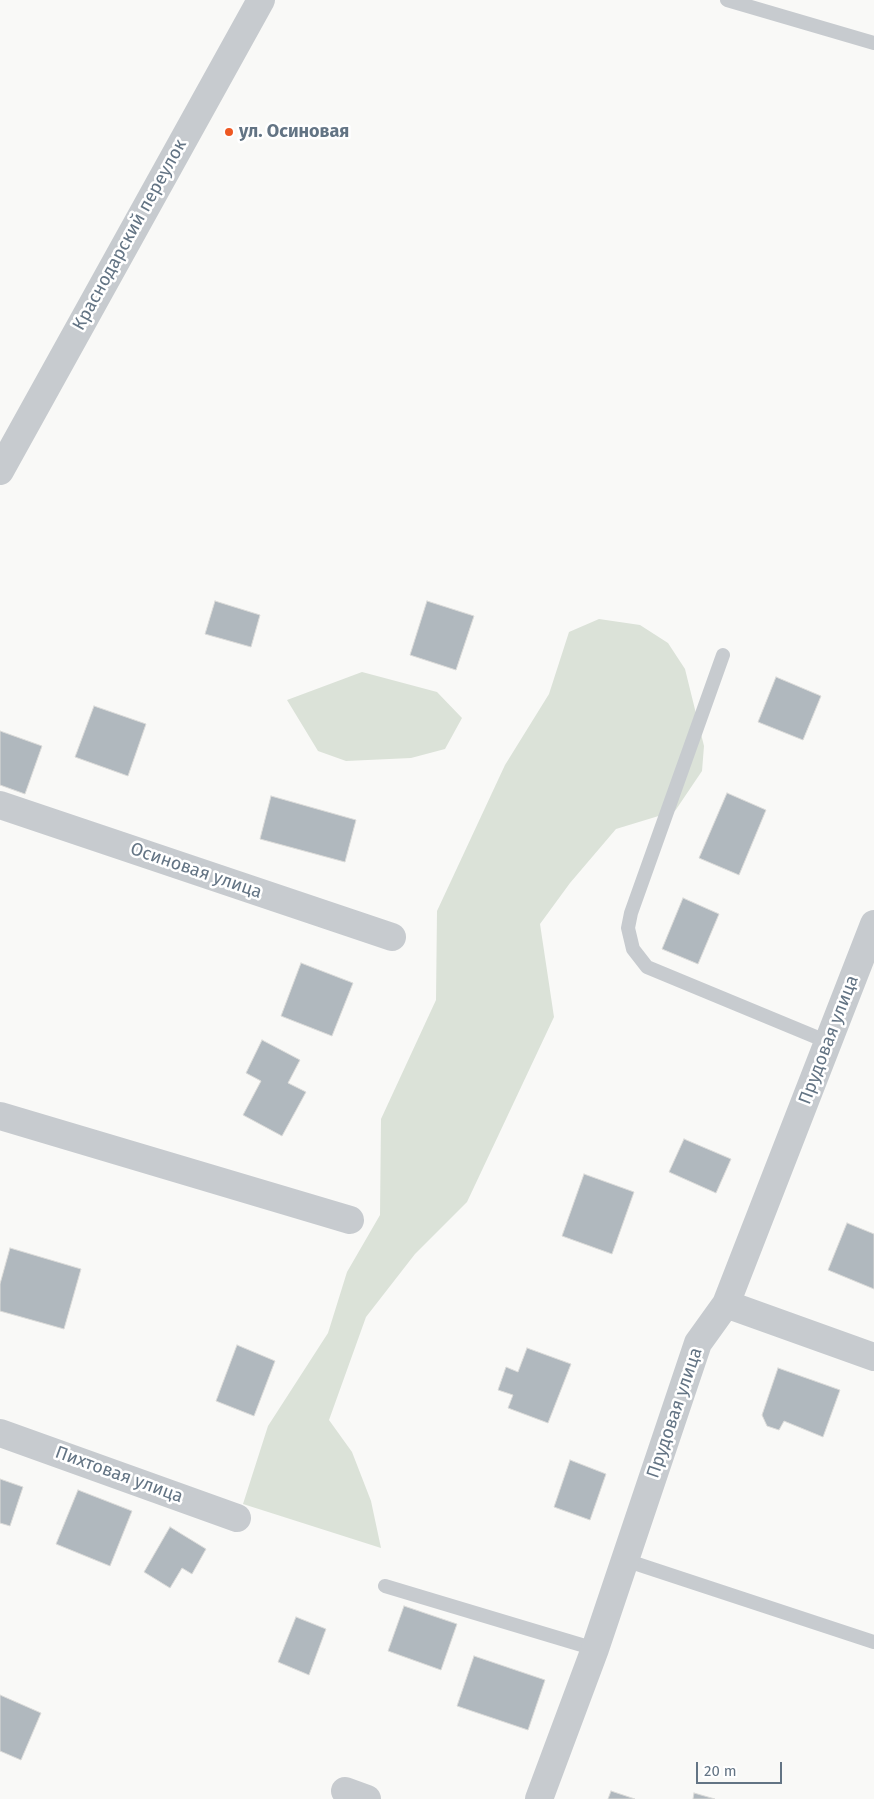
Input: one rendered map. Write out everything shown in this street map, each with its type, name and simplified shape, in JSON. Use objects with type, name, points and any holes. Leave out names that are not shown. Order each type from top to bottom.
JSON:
[{"type":"street","name":"Краснодарский переулок","points":[[0,471],[261,0]]},
{"type":"street","name":"Осиновая улица","points":[[0,805],[392,937]]},
{"type":"street","name":"Прудовая улица","points":[[539,1799],[595,1649],[698,1343],[726,1304],[874,924]]},
{"type":"street","points":[[0,1116],[350,1220]]},
{"type":"street","points":[[726,1304],[874,1357]]},
{"type":"street","name":"Пихтовая улица","points":[[0,1433],[237,1518]]},
{"type":"lane","points":[[727,0],[874,43]]},
{"type":"lane","points":[[723,655],[631,913],[628,928],[632,949],[647,967],[828,1042]]},
{"type":"lane","points":[[625,1560],[874,1642]]},
{"type":"lane","points":[[385,1586],[595,1649]]},
{"type":"shaded area","points":[[599,619],[640,625],[668,643],[685,669],[704,746],[702,771],[675,811],[616,829],[570,883],[540,924],[554,1017],[467,1202],[415,1254],[366,1317],[329,1420],[352,1452],[371,1501],[381,1548],[243,1504],[268,1426],[328,1333],[347,1272],[380,1215],[381,1119],[436,1000],[437,911],[505,765],[549,694],[569,632]]},
{"type":"shaded area","points":[[362,672],[437,692],[462,718],[445,749],[411,758],[346,761],[318,751],[287,700]]},
{"type":"building","points":[[215,601],[260,615],[251,647],[205,634]]},
{"type":"building","points":[[427,601],[474,616],[456,670],[410,655]]},
{"type":"building","points":[[776,677],[821,696],[803,740],[758,722]]},
{"type":"building","points":[[94,706],[146,724],[128,776],[75,757]]},
{"type":"building","points":[[0,731],[42,746],[25,794],[0,785]]},
{"type":"building","points":[[727,793],[766,810],[739,875],[699,858]]},
{"type":"building","points":[[271,796],[356,820],[345,862],[260,839]]},
{"type":"building","points":[[683,898],[719,914],[698,964],[662,949]]},
{"type":"building","points":[[301,963],[353,983],[332,1036],[281,1016]]},
{"type":"building","points":[[262,1040],[300,1060],[288,1083],[306,1092],[282,1136],[243,1115],[261,1081],[246,1073]]},
{"type":"building","points":[[684,1139],[731,1159],[716,1193],[669,1172]]},
{"type":"building","points":[[584,1174],[634,1192],[612,1254],[562,1236]]},
{"type":"building","points":[[847,1223],[874,1234],[874,1289],[828,1270]]},
{"type":"building","points":[[10,1248],[81,1269],[64,1329],[0,1311],[0,1284]]},
{"type":"building","points":[[237,1345],[275,1361],[254,1416],[216,1401]]},
{"type":"building","points":[[527,1348],[571,1364],[548,1423],[508,1408],[513,1395],[498,1390],[506,1367],[518,1372]]},
{"type":"building","points":[[778,1368],[840,1390],[823,1437],[784,1421],[779,1430],[767,1426],[762,1415]]},
{"type":"building","points":[[570,1460],[606,1474],[590,1520],[554,1507]]},
{"type":"building","points":[[0,1479],[23,1487],[10,1526],[0,1523]]},
{"type":"building","points":[[78,1490],[132,1511],[110,1566],[56,1544]]},
{"type":"building","points":[[170,1527],[206,1549],[192,1574],[182,1568],[170,1588],[144,1572]]},
{"type":"building","points":[[404,1606],[457,1624],[441,1670],[388,1651]]},
{"type":"building","points":[[296,1617],[326,1629],[309,1675],[278,1662]]},
{"type":"building","points":[[474,1656],[545,1680],[528,1730],[457,1706]]},
{"type":"building","points":[[0,1695],[41,1713],[21,1760],[0,1751]]},
{"type":"building","points":[[611,1791],[635,1799],[608,1799]]},
{"type":"building","points":[[694,1793],[715,1799],[693,1799]]},
{"type":"place","name":"ул. Осиновая","points":[[229,132]]}]
